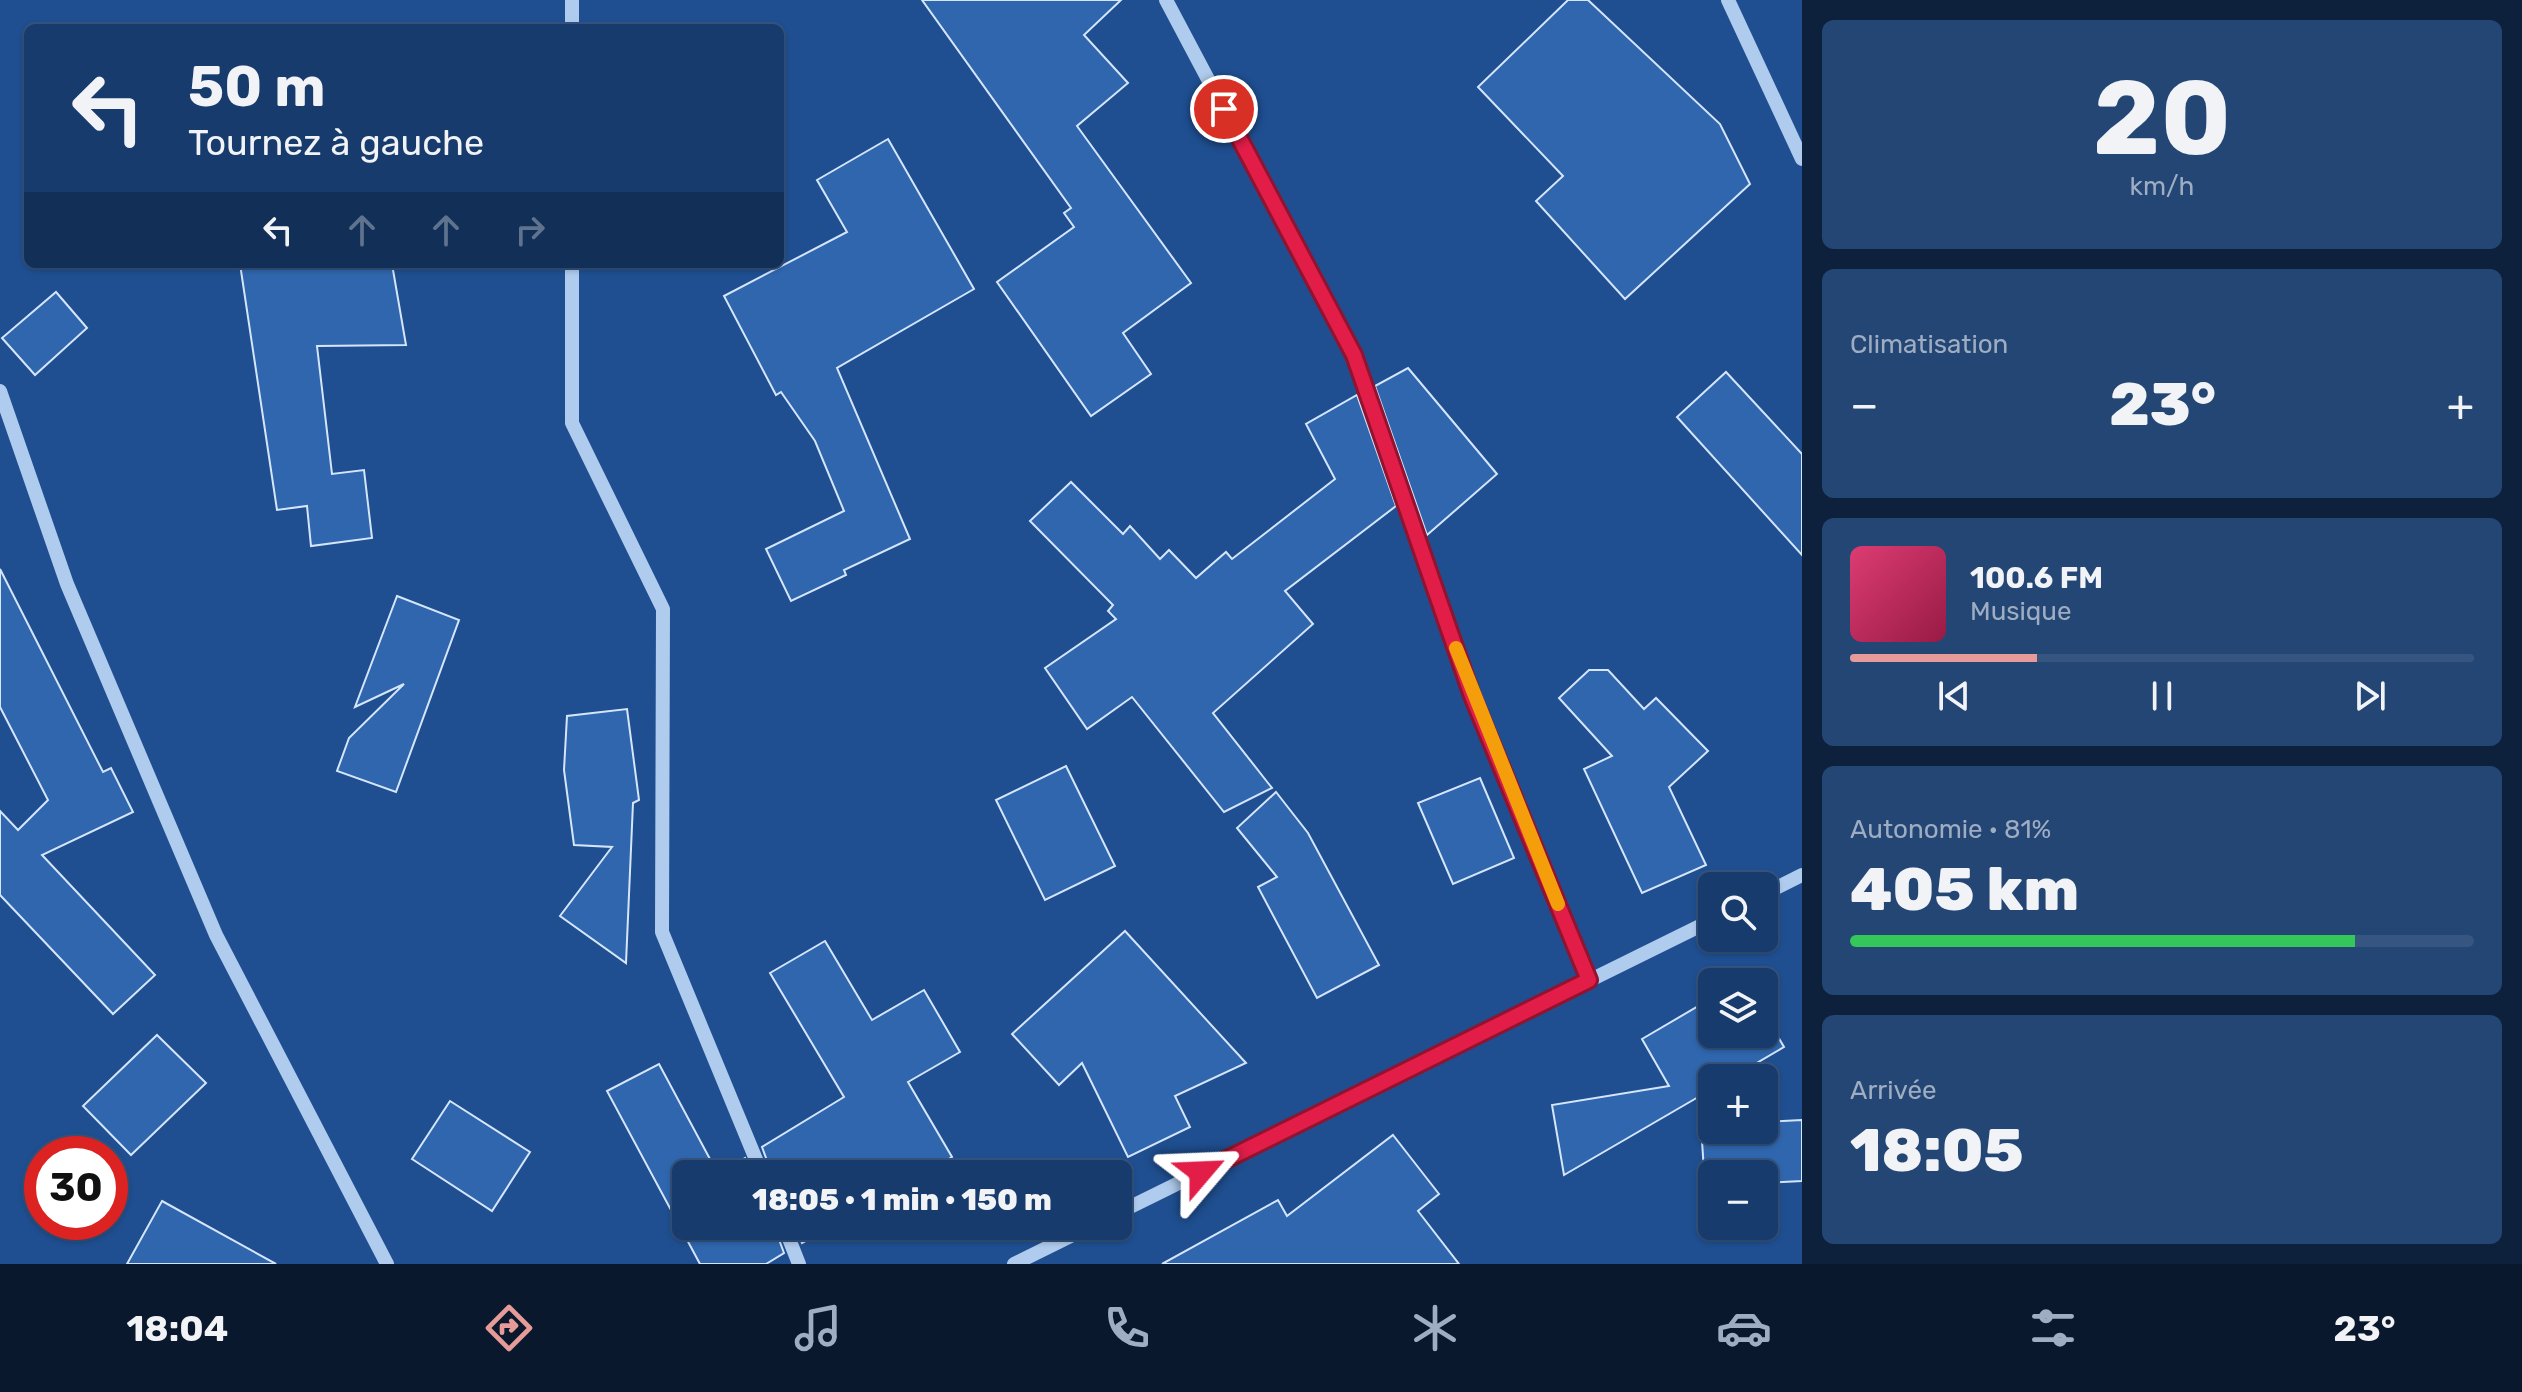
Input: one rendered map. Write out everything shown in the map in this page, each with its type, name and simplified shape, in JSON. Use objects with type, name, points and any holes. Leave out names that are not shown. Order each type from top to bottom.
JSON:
[{"type":"street","points":[[572,0],[572,24]]},
{"type":"street","points":[[1166,0],[1354,355],[1472,696],[1589,980]]},
{"type":"street","points":[[1728,0],[1802,159]]},
{"type":"street","points":[[572,268],[572,423],[663,609],[662,932],[756,1160]]},
{"type":"street","points":[[0,391],[67,584],[216,935],[387,1264]]},
{"type":"street","points":[[1778,887],[1802,875]]},
{"type":"street","points":[[1132,1206],[1698,927]]},
{"type":"street","points":[[790,1240],[799,1264]]},
{"type":"street","points":[[1014,1264],[1063,1240]]},
{"type":"building","points":[[922,0],[1121,0],[1084,35],[1128,83],[1077,126],[1191,283],[1123,333],[1151,374],[1091,416],[997,282],[1074,227],[1064,213],[1071,208]]},
{"type":"building","points":[[1568,0],[1588,0],[1720,124],[1750,184],[1625,299],[1536,201],[1563,176],[1478,87]]},
{"type":"building","points":[[888,139],[974,289],[837,368],[910,539],[844,570],[846,575],[791,601],[766,549],[844,511],[815,441],[781,392],[776,395],[724,296],[778,268],[784,268],[784,265],[847,232],[817,180]]},
{"type":"building","points":[[241,268],[393,268],[406,345],[317,346],[332,474],[364,470],[372,538],[311,546],[307,506],[277,510]]},
{"type":"building","points":[[56,292],[87,328],[35,375],[2,338]]},
{"type":"building","points":[[1408,368],[1497,474],[1427,535],[1375,386]]},
{"type":"building","points":[[1726,372],[1802,454],[1802,555],[1677,417]]},
{"type":"building","points":[[1357,395],[1396,506],[1285,591],[1313,624],[1213,713],[1272,788],[1224,812],[1132,697],[1087,729],[1045,668],[1116,619],[1108,611],[1113,605],[1030,521],[1071,482],[1123,534],[1130,526],[1160,559],[1169,550],[1196,578],[1226,552],[1232,559],[1335,479],[1306,424]]},
{"type":"building","points":[[0,569],[103,772],[111,768],[133,812],[42,855],[155,975],[113,1014],[0,895],[0,811],[18,830],[48,800],[0,707]]},
{"type":"building","points":[[397,596],[459,620],[396,792],[337,771],[349,738],[404,684],[355,707]]},
{"type":"building","points":[[1589,670],[1608,670],[1644,709],[1656,698],[1708,751],[1669,787],[1706,865],[1642,893],[1584,769],[1612,756],[1559,698]]},
{"type":"building","points":[[627,709],[639,800],[633,803],[626,963],[560,916],[612,847],[574,845],[564,770],[567,716]]},
{"type":"building","points":[[1066,766],[1115,866],[1045,900],[996,800]]},
{"type":"building","points":[[1480,778],[1514,858],[1453,884],[1418,803]]},
{"type":"building","points":[[1276,792],[1308,833],[1379,965],[1317,998],[1258,887],[1277,877],[1237,828]]},
{"type":"building","points":[[1125,931],[1246,1063],[1175,1096],[1190,1127],[1128,1157],[1082,1063],[1059,1085],[1012,1034]]},
{"type":"building","points":[[825,941],[872,1020],[924,990],[960,1052],[908,1082],[952,1157],[947,1160],[767,1160],[762,1147],[844,1097],[770,973]]},
{"type":"building","points":[[1698,1006],[1698,1048],[1778,1048],[1778,1037],[1784,1047],[1755,1064],[1698,1064],[1698,1097],[1564,1175],[1552,1105],[1669,1086],[1642,1039]]},
{"type":"building","points":[[157,1035],[206,1083],[131,1155],[128,1152],[128,1136],[112,1136],[83,1106]]},
{"type":"building","points":[[659,1064],[710,1160],[672,1160],[672,1212],[607,1091]]},
{"type":"building","points":[[450,1101],[530,1152],[492,1211],[412,1159]]},
{"type":"building","points":[[1802,1120],[1802,1181],[1778,1182],[1778,1160],[1703,1160],[1702,1144],[1778,1144],[1778,1121]]},
{"type":"building","points":[[1393,1135],[1439,1194],[1418,1211],[1459,1264],[1162,1264],[1278,1200],[1287,1216]]},
{"type":"building","points":[[162,1201],[276,1264],[127,1264]]},
{"type":"building","points":[[687,1240],[779,1240],[784,1253],[766,1264],[700,1264]]},
{"type":"slow traffic","points":[[1456,648],[1472,696],[1558,904]]},
{"type":"route","points":[[1201,1172],[1589,980],[1472,696],[1354,355],[1224,109]]}]
